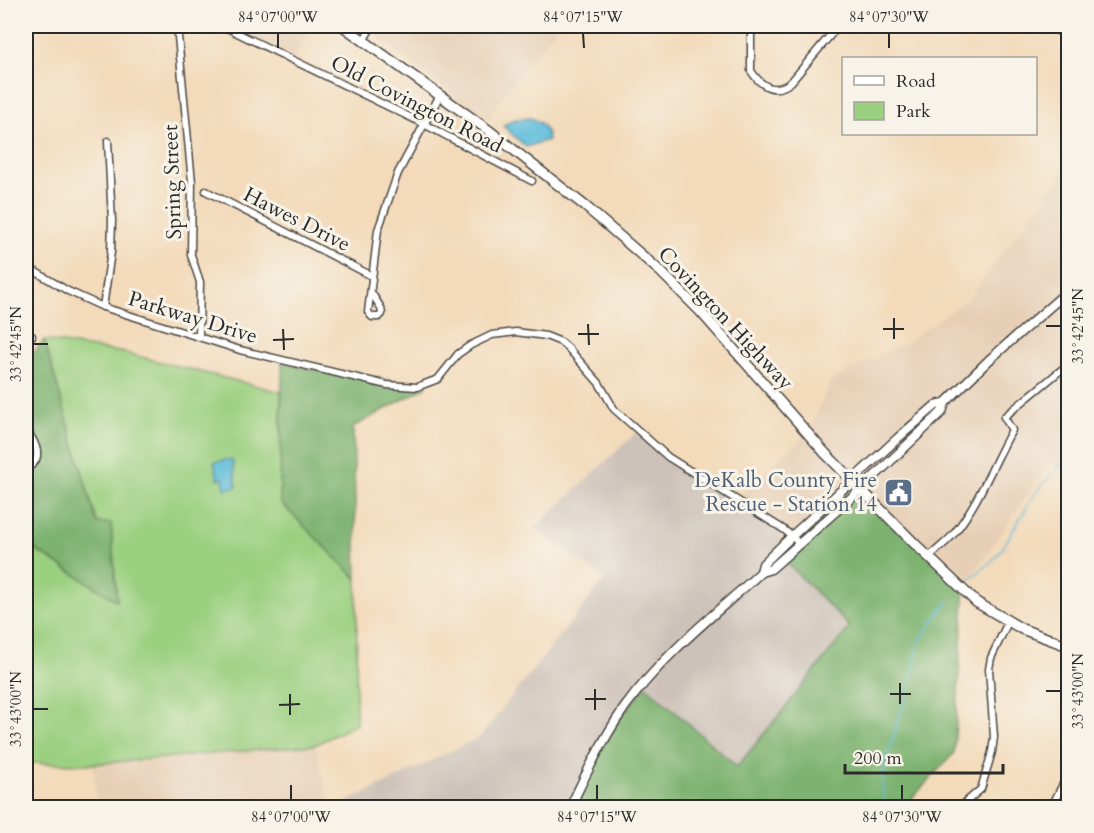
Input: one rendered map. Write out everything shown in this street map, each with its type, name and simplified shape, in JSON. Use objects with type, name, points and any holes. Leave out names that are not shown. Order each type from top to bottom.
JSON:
[{"type":"main road","name":"Covington Highway","points":[[343,26],[440,95],[585,206],[661,272],[700,311],[820,448],[976,602],[1008,622],[1068,646]]},
{"type":"main road","points":[[570,807],[601,746],[626,705],[673,653],[761,572],[771,569],[861,489],[942,412],[945,403],[989,360],[1068,291]]},
{"type":"main road","points":[[761,572],[763,564],[792,536],[936,405],[945,403]]},
{"type":"street","name":"Spring Street","points":[[177,26],[192,182],[191,255],[200,282],[199,336]]},
{"type":"street","name":"Old Covington Road","points":[[223,26],[424,124],[532,181]]},
{"type":"street","points":[[363,41],[372,26]]},
{"type":"street","points":[[751,26],[751,71],[765,87],[775,89],[791,82],[838,26]]},
{"type":"street","points":[[1046,26],[1068,35]]},
{"type":"street","points":[[371,292],[378,230],[398,173],[440,95]]},
{"type":"street","points":[[103,307],[112,231],[108,141]]},
{"type":"street","name":"Hawes Drive","points":[[206,191],[372,276]]},
{"type":"street","name":"Parkway Drive","points":[[26,266],[68,291],[103,307],[240,351],[387,385],[417,387],[438,379],[458,354],[485,338],[516,332],[546,336],[561,342],[568,348],[599,383],[614,409],[668,458],[792,536],[799,544]]},
{"type":"street","points":[[928,557],[955,533],[977,501],[1012,430],[1004,417],[1066,366]]},
{"type":"street","points":[[26,429],[36,444],[38,458],[26,469]]},
{"type":"street","points":[[959,807],[981,789],[992,752],[994,737],[989,669],[1000,634],[1008,622]]},
{"type":"street","points":[[1051,807],[1067,776],[1066,765]]},
{"type":"shaded area","points":[[229,26],[311,26],[295,59]]},
{"type":"shaded area","points":[[378,26],[558,26],[495,107],[489,120],[469,108],[381,40],[377,33]]},
{"type":"shaded area","points":[[1068,167],[1068,477],[1050,462],[965,586],[813,521],[781,557],[780,530],[739,496],[808,432],[834,378],[904,344],[969,298]]},
{"type":"shaded area","points":[[639,430],[684,469],[720,481],[780,530],[781,557],[850,627],[737,768],[572,807],[335,808],[480,737],[605,579],[535,528]]},
{"type":"shaded area","points":[[315,745],[331,807],[97,807],[93,764]]},
{"type":"green space","points":[[44,340],[125,353],[281,392],[280,502],[357,579],[356,724],[315,745],[93,764],[26,763],[26,544],[117,600],[111,523],[97,523]]},
{"type":"green space","points":[[44,340],[97,523],[111,523],[117,601],[26,544],[26,362]]},
{"type":"green space","points":[[282,362],[299,367],[426,387],[353,427],[357,579],[280,502]]},
{"type":"green space","points":[[852,481],[965,586],[954,753],[904,807],[572,808],[606,735],[646,686],[737,767],[850,627],[781,557]]},
{"type":"water","points":[[530,118],[543,126],[548,140],[526,147],[504,125],[515,119]]},
{"type":"water","points":[[232,459],[237,487],[225,489],[223,478],[218,479],[214,462]]},
{"type":"waterway","points":[[969,580],[992,561],[1002,549],[1034,495],[1068,456]]},
{"type":"waterway","points":[[884,808],[882,775],[914,669],[917,648],[922,637],[948,601]]},
{"type":"place","name":"DeKalb County Fire Rescue - Station 14","points":[[898,492]]}]
